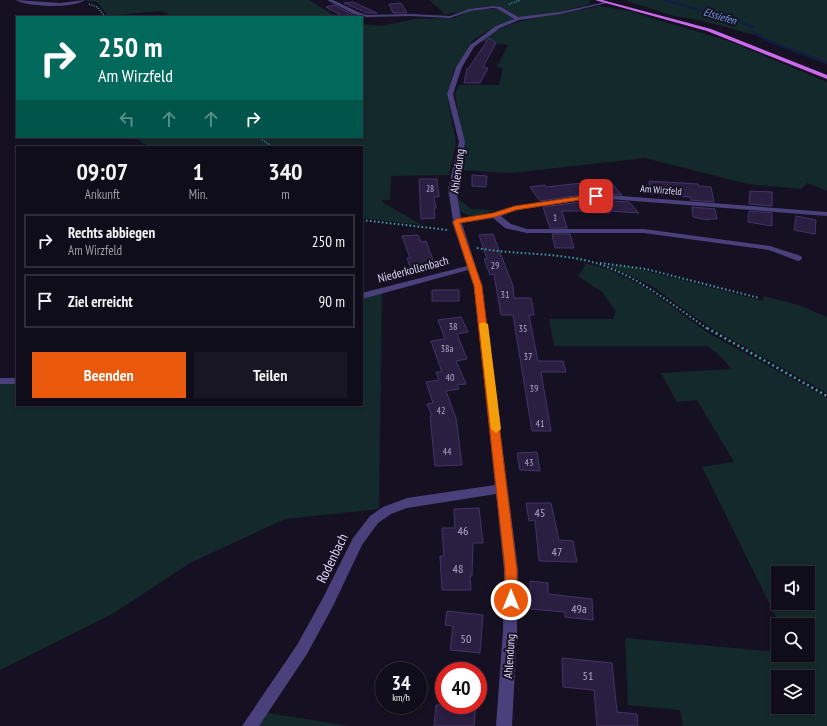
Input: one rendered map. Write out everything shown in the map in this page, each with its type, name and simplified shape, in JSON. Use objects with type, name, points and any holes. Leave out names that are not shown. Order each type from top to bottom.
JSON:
[{"type":"main road","points":[[597,0],[709,30],[827,77]]},
{"type":"street","points":[[17,0],[33,3],[58,4],[81,1]]},
{"type":"street","points":[[329,0],[356,13],[367,16],[411,15],[450,17],[469,10],[493,7],[499,8],[518,19]]},
{"type":"street","name":"Ahlendung","points":[[504,726],[510,631],[511,570],[478,286],[456,222],[452,189],[462,142],[450,94],[459,67],[472,46],[498,27],[518,19],[560,13],[605,3]]},
{"type":"street","name":"Am Wirzfeld","points":[[456,222],[495,215],[515,208],[596,196],[827,214]]},
{"type":"street","points":[[495,215],[508,226],[527,231],[644,231],[770,248],[798,258]]},
{"type":"street","name":"Niederkollenbach","points":[[363,296],[471,267]]},
{"type":"street","points":[[0,381],[16,380]]},
{"type":"street","name":"Rodenbach","points":[[250,726],[274,695],[307,641],[361,536],[372,522],[383,512],[394,506],[502,489]]},
{"type":"path","points":[[81,1],[97,7],[105,16]]},
{"type":"path","points":[[260,138],[272,146]]},
{"type":"path","points":[[363,220],[459,231]]},
{"type":"path","points":[[465,246],[486,250],[553,256],[646,269],[759,298]]},
{"type":"path","points":[[593,262],[608,267],[649,288],[712,331],[827,396]]},
{"type":"green space","points":[[309,0],[335,16],[172,16],[160,11],[108,16],[97,2],[86,1]]},
{"type":"green space","points":[[429,0],[589,0],[590,4],[533,17],[518,17],[499,6],[480,7],[449,14],[432,16],[445,14]]},
{"type":"green space","points":[[624,0],[827,0],[827,62],[795,52],[755,35],[703,21],[670,15]]},
{"type":"green space","points":[[600,6],[641,13],[635,13],[729,41],[827,82],[827,191],[807,183],[801,189],[748,184],[645,158],[511,173],[459,170],[464,143],[455,94],[459,85],[499,85],[503,68],[497,67],[508,45],[481,41],[493,32],[525,20]]},
{"type":"green space","points":[[476,9],[499,9],[513,19],[473,40],[454,69],[447,94],[456,143],[449,175],[391,176],[390,200],[382,200],[382,202],[422,225],[363,218],[363,146],[149,146],[142,143],[138,138],[363,138],[363,24],[382,26],[414,19],[454,18]]},
{"type":"green space","points":[[457,198],[471,209],[496,210],[477,215],[467,215],[458,210]]},
{"type":"green space","points":[[584,263],[608,269],[646,288],[708,333],[827,398],[827,726],[683,726],[680,710],[628,705],[625,638],[771,651],[771,662],[815,662],[815,618],[777,618],[773,610],[815,610],[815,566],[771,566],[771,607],[702,467],[734,462],[697,400],[677,402],[661,373],[732,369],[716,352],[707,346],[554,346],[549,319],[613,319],[616,311],[602,292],[578,276],[585,266]]},
{"type":"green space","points":[[608,265],[631,267],[762,301],[764,296],[801,306],[827,317],[827,393],[715,330],[652,286]]},
{"type":"green space","points":[[382,291],[379,509],[285,519],[190,563],[114,613],[0,670],[0,382],[16,381],[16,406],[363,406],[363,296]]},
{"type":"green space","points":[[267,713],[350,726],[258,726]]},
{"type":"building","points":[[353,2],[377,13],[367,13],[344,3]]},
{"type":"building","points":[[401,3],[407,13],[393,13],[389,4]]},
{"type":"building","points":[[334,5],[356,16],[342,16],[326,7]]},
{"type":"building","points":[[489,38],[496,43],[483,67],[488,68],[480,83],[464,83],[467,69]]},
{"type":"building","points":[[472,175],[487,176],[486,187],[472,186]]},
{"type":"building","points":[[419,179],[437,179],[439,197],[434,197],[436,208],[434,208],[435,218],[421,219]]},
{"type":"building","points":[[609,180],[622,195],[596,193],[540,201],[530,187],[545,185],[546,187]]},
{"type":"building","points":[[649,181],[698,184],[699,186],[711,187],[714,202],[691,200],[690,197],[651,194]]},
{"type":"building","points":[[750,191],[772,192],[772,206],[749,204]]},
{"type":"building","points":[[596,200],[629,202],[639,213],[609,211],[610,213],[592,213],[591,211],[562,211],[567,228],[550,228],[543,207]]},
{"type":"building","points":[[692,207],[715,209],[717,219],[708,220],[693,217]]},
{"type":"building","points":[[749,211],[772,213],[772,226],[748,222]]},
{"type":"building","points":[[796,216],[816,220],[815,234],[794,230]]},
{"type":"building","points":[[493,234],[513,286],[514,298],[531,298],[534,315],[529,315],[538,361],[563,361],[566,372],[541,372],[551,431],[532,431],[513,315],[501,315],[494,274],[490,275],[484,259],[487,259],[479,235]]},
{"type":"building","points":[[552,234],[570,234],[574,248],[555,248]]},
{"type":"building","points":[[418,235],[421,242],[426,241],[436,268],[411,270],[407,258],[410,258],[402,236]]},
{"type":"building","points":[[432,290],[459,290],[459,301],[432,301]]},
{"type":"building","points":[[461,317],[468,332],[457,334],[467,359],[456,361],[466,384],[457,385],[459,389],[446,391],[456,418],[462,465],[435,466],[430,416],[432,416],[427,404],[433,403],[426,382],[439,380],[436,372],[442,372],[431,341],[445,339],[438,320]]},
{"type":"building","points":[[537,452],[540,471],[520,470],[517,453]]},
{"type":"building","points":[[526,503],[551,503],[559,540],[573,541],[577,562],[539,561],[535,520],[529,521]]},
{"type":"building","points":[[479,508],[483,543],[473,543],[472,576],[470,576],[471,590],[442,590],[440,556],[444,556],[442,528],[455,528],[454,509]]},
{"type":"building","points":[[530,581],[548,583],[548,594],[592,599],[593,620],[565,617],[565,612],[530,609]]},
{"type":"building","points":[[447,611],[483,615],[480,653],[450,650],[453,626],[445,625]]},
{"type":"building","points":[[562,658],[612,663],[617,712],[637,714],[638,726],[597,726],[594,690],[563,687]]},
{"type":"building","points":[[435,714],[475,714],[474,726],[434,726]]},
{"type":"waterway","name":"Elssiefen","points":[[664,0],[736,20],[753,27]]},
{"type":"waterway","name":"Elssiefen","points":[[755,33],[766,40],[827,63]]},
{"type":"slow traffic","points":[[483,324],[496,429]]},
{"type":"route","points":[[511,600],[511,570],[488,358],[478,286],[456,222],[495,215],[515,208],[596,196]]}]
